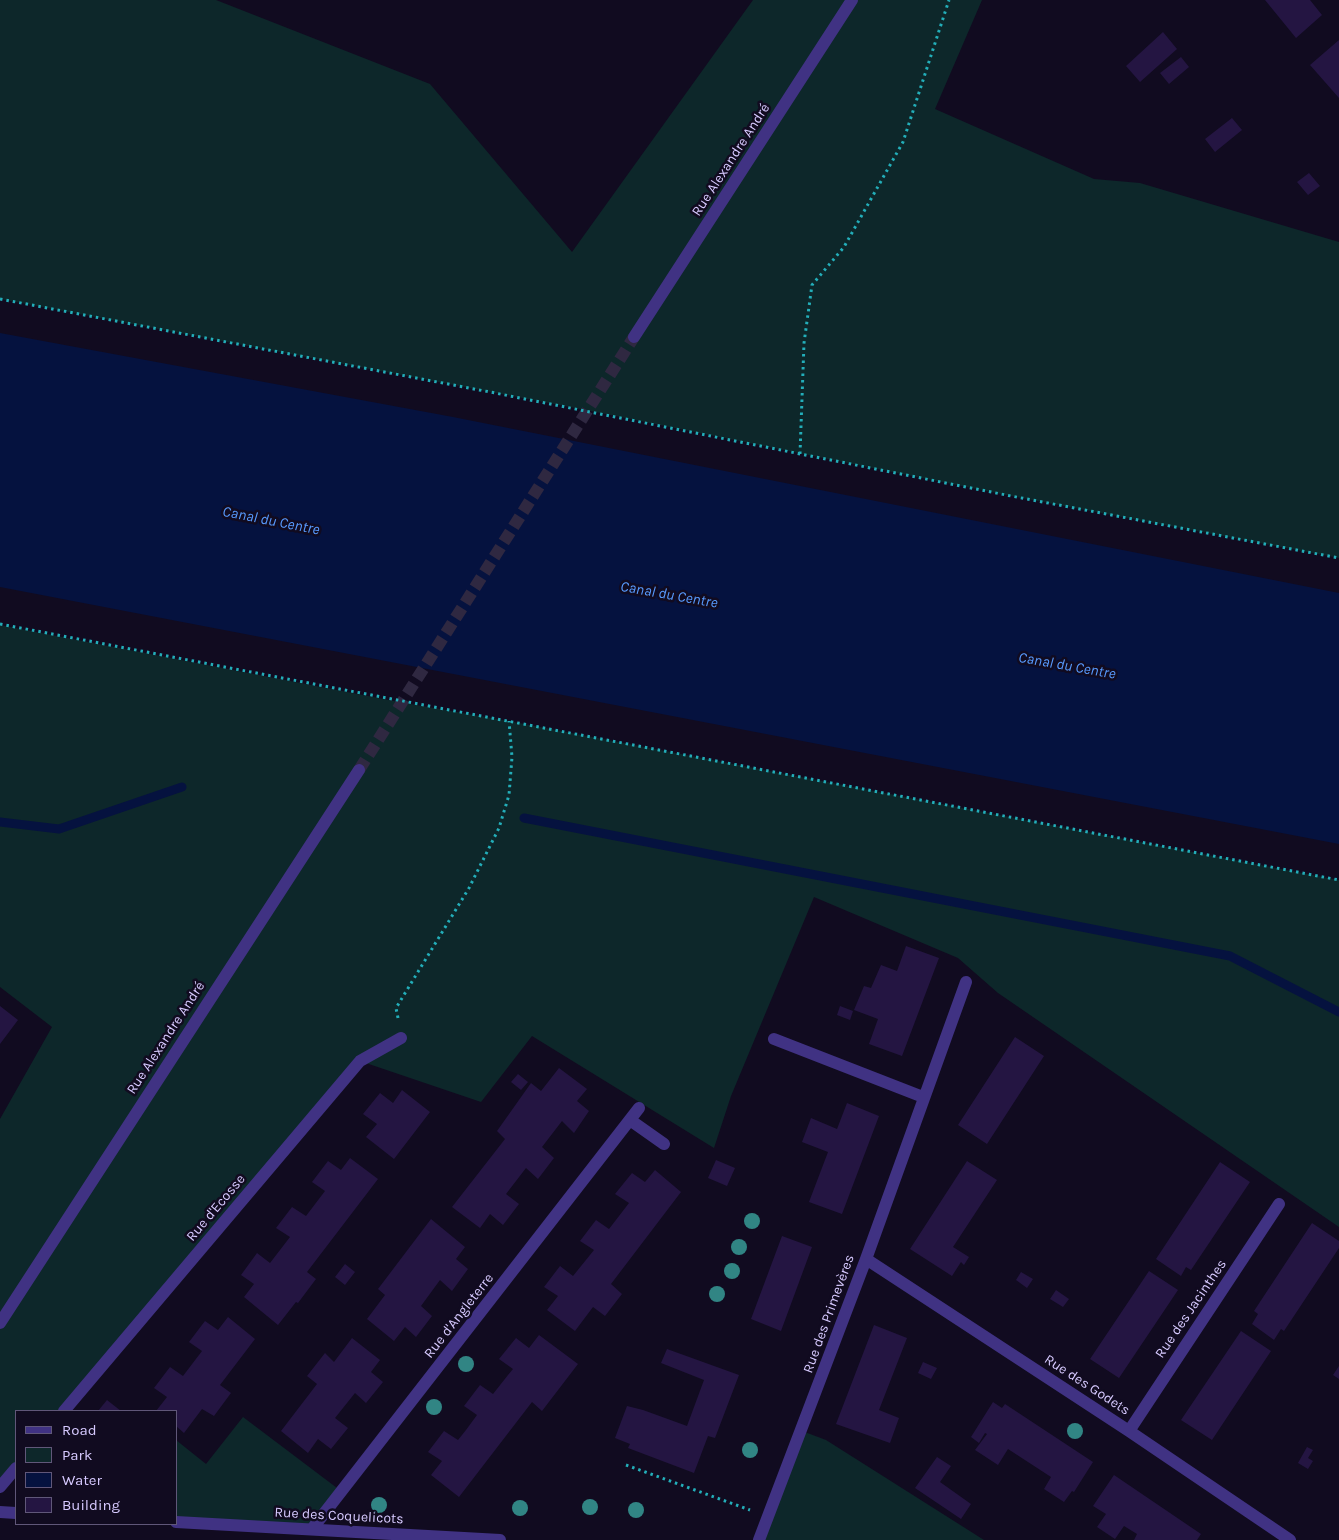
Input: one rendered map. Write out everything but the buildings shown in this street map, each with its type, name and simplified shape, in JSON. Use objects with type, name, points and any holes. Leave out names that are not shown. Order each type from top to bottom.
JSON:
[{"type":"street","name":"Rue Alexandre André","points":[[634,337],[852,0]]},
{"type":"street","name":"Rue Alexandre André","points":[[0,1323],[358,770]]},
{"type":"street","name":"Rue des Primevères","points":[[760,1540],[866,1258],[966,982]]},
{"type":"street","name":"Rue d'Ecosse","points":[[65,1410],[360,1061],[401,1038]]},
{"type":"street","points":[[774,1039],[923,1097]]},
{"type":"street","name":"Rue d'Angleterre","points":[[312,1529],[639,1108]]},
{"type":"street","points":[[630,1120],[664,1144]]},
{"type":"street","name":"Rue des Jacinthes","points":[[1129,1431],[1279,1204]]},
{"type":"street","name":"Rue des Godets","points":[[866,1258],[1129,1431],[1290,1540]]},
{"type":"street","points":[[0,1487],[15,1469]]},
{"type":"street","points":[[0,1512],[15,1514]]},
{"type":"street","name":"Rue des Coquelicots","points":[[178,1522],[500,1540]]},
{"type":"path","points":[[800,454],[804,343],[812,285],[844,248],[903,142],[950,0]]},
{"type":"path","points":[[0,299],[490,392],[1011,496],[1339,558]]},
{"type":"path","points":[[0,624],[1339,880]]},
{"type":"path","points":[[401,1038],[396,1008],[469,888],[499,828],[509,795],[512,757],[508,720]]},
{"type":"path","points":[[626,1465],[768,1516]]},
{"type":"green space","points":[[0,0],[216,0],[430,84],[572,252],[753,0],[982,0],[935,109],[1094,179],[1140,183],[1339,242],[1339,558],[1011,496],[586,410],[0,299]]},
{"type":"green space","points":[[0,625],[1339,880],[1339,1227],[998,993],[958,958],[814,897],[731,1096],[714,1148],[532,1036],[481,1102],[360,1061],[65,1410],[15,1410],[15,1469],[0,1487],[0,1119],[52,1027],[0,987]]},
{"type":"green space","points":[[243,1417],[341,1491],[312,1529],[178,1522],[178,1442],[206,1464]]},
{"type":"green space","points":[[802,1431],[826,1440],[984,1540],[759,1540]]},
{"type":"water","name":"Canal du Centre","points":[[0,333],[453,417],[1339,593],[1339,844],[0,587]]},
{"type":"waterway","points":[[0,822],[59,829],[182,787]]},
{"type":"waterway","points":[[524,818],[1230,956],[1339,1012]]},
{"type":"tunnel","points":[[359,770],[634,337]]}]
